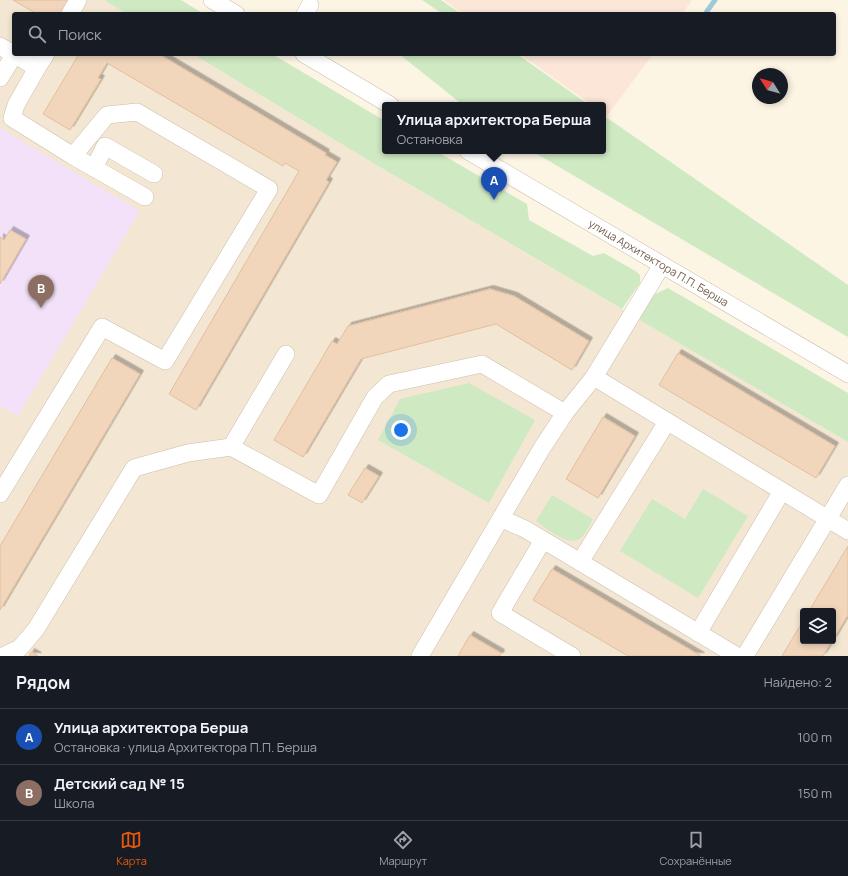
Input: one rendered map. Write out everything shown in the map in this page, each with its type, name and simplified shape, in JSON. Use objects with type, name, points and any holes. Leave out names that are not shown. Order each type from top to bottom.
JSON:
[{"type":"street","points":[[71,12],[78,0]]},
{"type":"street","points":[[212,0],[233,12]]},
{"type":"street","points":[[0,78],[7,51]]},
{"type":"street","points":[[16,56],[36,68]]},
{"type":"street","points":[[45,56],[36,68],[16,105],[12,118],[73,156],[145,197]]},
{"type":"street","points":[[307,56],[385,102]]},
{"type":"street","points":[[0,494],[102,327],[166,361],[268,189],[137,112],[107,115],[73,156]]},
{"type":"street","points":[[94,168],[105,146],[154,174]]},
{"type":"street","name":"улица Архитектора П.П. Берша","points":[[473,154],[848,374]]},
{"type":"street","points":[[420,656],[564,412],[594,377],[662,265]]},
{"type":"street","points":[[231,447],[286,354]]},
{"type":"street","points":[[3,656],[20,648],[36,629],[134,468],[188,453],[231,447],[319,495],[375,396],[389,384],[482,364],[564,412]]},
{"type":"street","points":[[594,377],[848,532]]},
{"type":"street","points":[[580,562],[667,422]]},
{"type":"street","points":[[745,656],[848,485]]},
{"type":"street","points":[[698,633],[782,491]]},
{"type":"street","points":[[502,519],[543,540],[736,656]]},
{"type":"street","points":[[543,540],[500,613],[572,656]]},
{"type":"shaded area","points":[[0,0],[104,0],[124,12],[12,12],[12,56],[196,56],[373,163],[848,442],[848,656],[0,656]]},
{"type":"shaded area","points":[[444,0],[692,0],[683,12],[460,12]]},
{"type":"shaded area","points":[[523,56],[652,56],[607,116],[606,102],[588,102]]},
{"type":"shaded area","points":[[0,128],[140,211],[18,416],[0,406]]},
{"type":"green space","points":[[104,0],[181,0],[201,12],[124,12]]},
{"type":"green space","points":[[422,0],[441,0],[458,12],[440,12]]},
{"type":"green space","points":[[196,56],[275,56],[382,119],[382,154],[441,154],[527,204],[529,220],[593,256],[604,253],[637,272],[640,275],[640,283],[622,309],[373,163]]},
{"type":"green space","points":[[402,56],[520,56],[585,102],[459,102]]},
{"type":"green space","points":[[606,117],[848,285],[848,337],[537,154],[606,154]]},
{"type":"green space","points":[[668,288],[848,393],[848,442],[638,319],[653,295]]},
{"type":"green space","points":[[469,383],[535,420],[489,503],[378,440],[400,399]]},
{"type":"green space","points":[[703,489],[748,516],[698,598],[620,551],[652,499],[685,519]]},
{"type":"green space","points":[[552,495],[593,519],[583,536],[578,540],[572,541],[559,537],[536,521]]},
{"type":"building","points":[[13,0],[73,0],[66,12],[34,12]]},
{"type":"building","points":[[78,56],[162,56],[326,153],[325,155],[337,162],[326,180],[329,182],[196,410],[169,394],[299,171],[285,163],[283,166],[107,63],[98,78],[101,79],[70,130],[43,114]]},
{"type":"building","points":[[10,230],[26,239],[0,284],[0,237],[4,240]]},
{"type":"building","points":[[490,289],[514,296],[589,341],[572,370],[496,324],[361,359],[303,457],[274,440],[332,341],[337,344],[348,326]]},
{"type":"building","points":[[678,353],[835,446],[816,478],[659,385]]},
{"type":"building","points":[[112,358],[140,374],[0,610],[0,546]]},
{"type":"building","points":[[603,417],[635,436],[598,498],[566,479]]},
{"type":"building","points":[[365,468],[379,476],[362,503],[348,495]]},
{"type":"building","points":[[848,546],[848,615],[836,635],[836,608],[811,608]]},
{"type":"building","points":[[552,569],[701,656],[628,656],[533,600]]},
{"type":"building","points":[[800,626],[800,644],[830,644],[823,656],[782,656]]},
{"type":"building","points":[[470,635],[501,653],[500,656],[458,656]]},
{"type":"building","points":[[31,652],[38,656],[29,656]]},
{"type":"waterway","points":[[706,12],[715,0]]},
{"type":"place","name":"Улица архитектора Берша","points":[[494,200]]},
{"type":"place","name":"Детский сад № 15","points":[[41,308]]}]
